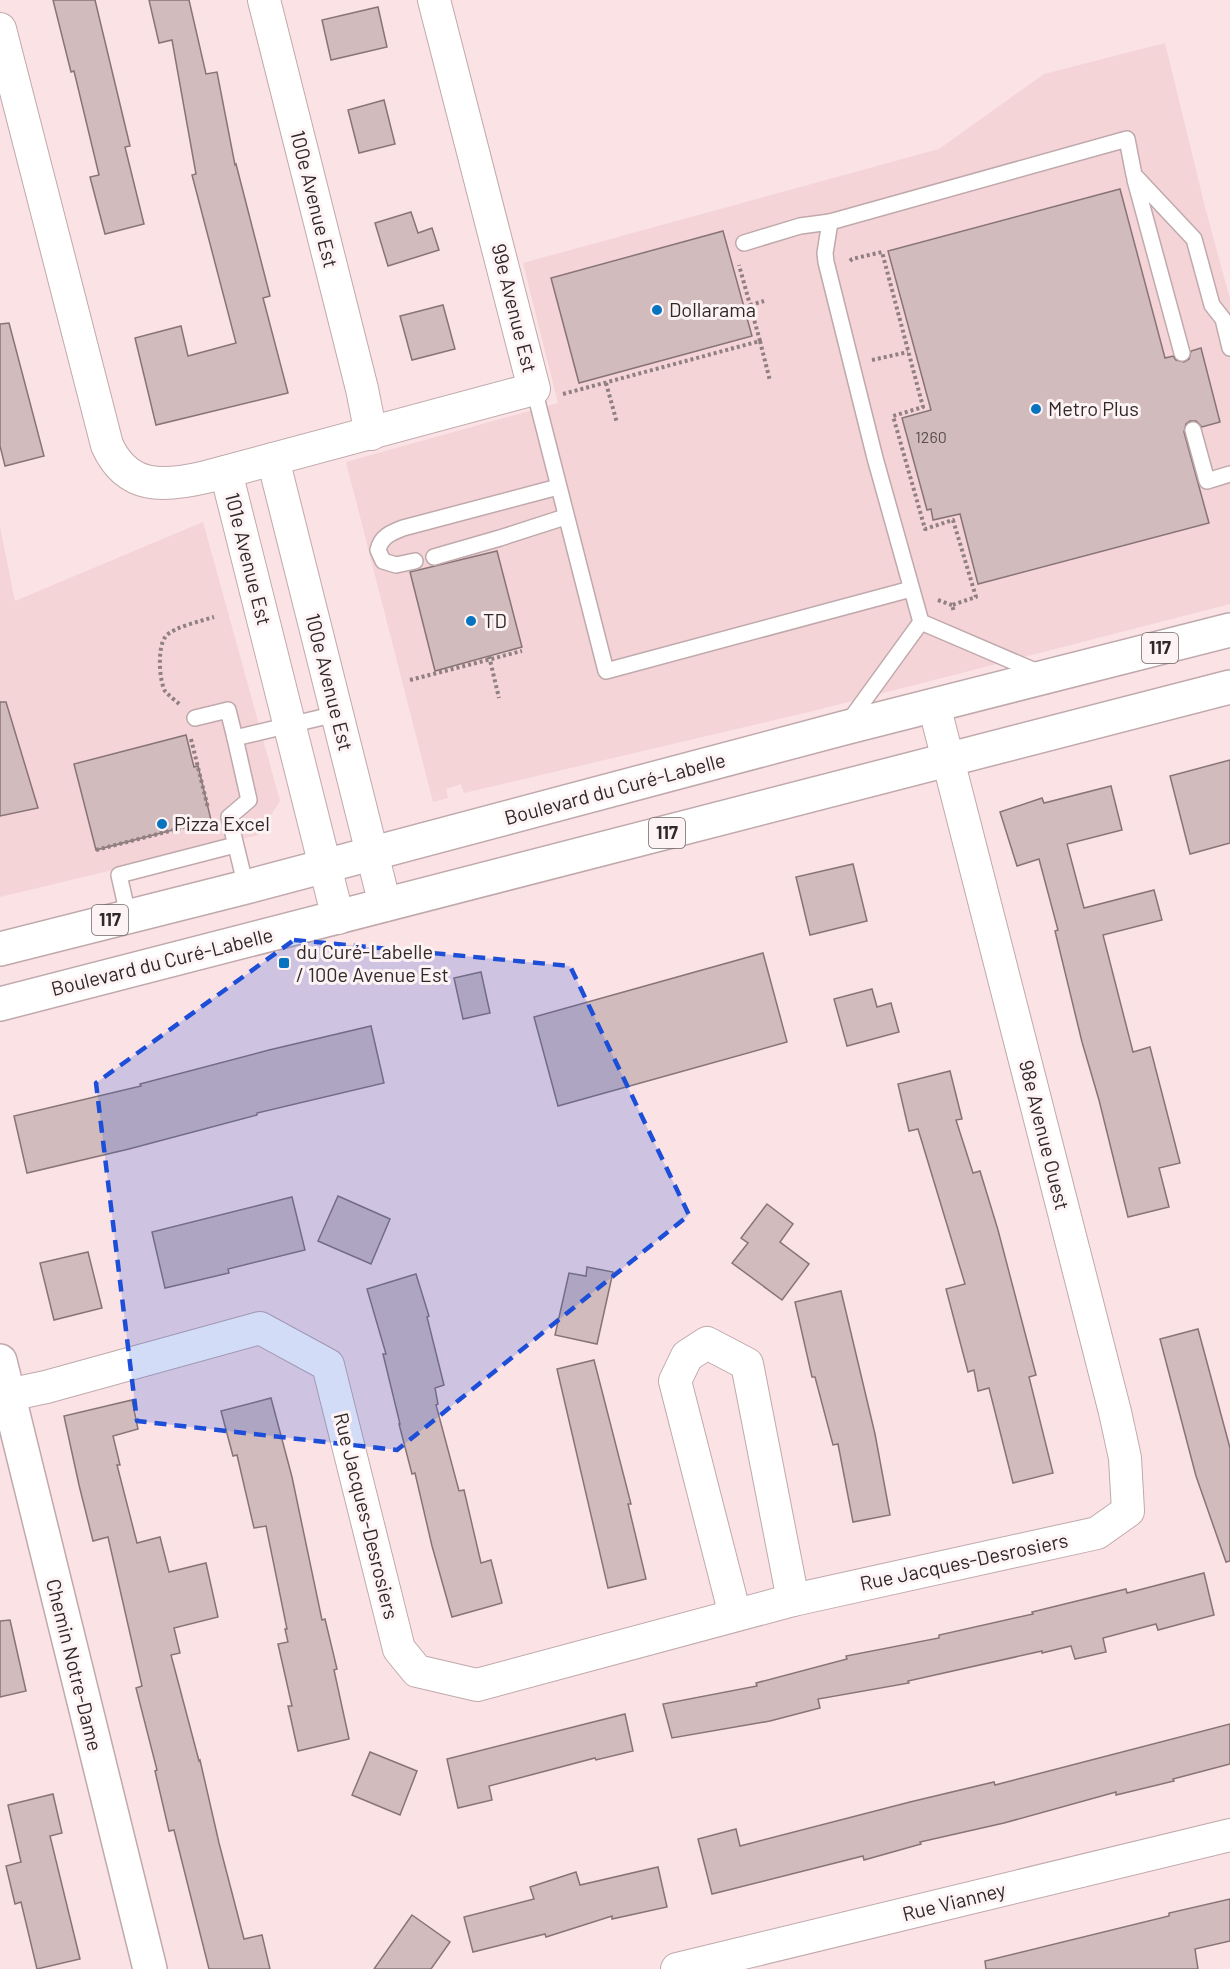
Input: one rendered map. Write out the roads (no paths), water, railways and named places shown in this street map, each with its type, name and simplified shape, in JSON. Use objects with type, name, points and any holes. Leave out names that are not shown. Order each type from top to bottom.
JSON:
[{"type":"main road","name":"Boulevard du Curé-Labelle","points":[[0,949],[372,854],[844,728],[1230,630]]},
{"type":"main road","name":"Boulevard du Curé-Labelle","points":[[0,1004],[1230,687]]},
{"type":"main road","name":"Chemin Notre-Dame","points":[[0,1361],[150,1969]]},
{"type":"street","name":"100e Avenue Est","points":[[264,0],[362,389],[371,434]]},
{"type":"street","name":"99e Avenue Est","points":[[226,471],[545,393],[434,0]]},
{"type":"street","name":"101e Avenue Est","points":[[0,29],[101,427],[114,459],[126,472],[154,483],[189,481],[226,471],[338,918]]},
{"type":"street","name":"100e Avenue Est","points":[[273,459],[385,905]]},
{"type":"street","points":[[934,705],[949,760]]},
{"type":"street","name":"98e Avenue Ouest","points":[[949,760],[1115,1412],[1125,1458],[1128,1511]]},
{"type":"street","name":"Rue Jacques-Desrosiers","points":[[8,1395],[46,1387],[260,1328],[328,1365],[399,1649],[417,1671],[477,1685],[793,1600],[1096,1533],[1128,1511]]},
{"type":"street","points":[[735,1615],[675,1381],[687,1356],[707,1342],[747,1364],[793,1600]]},
{"type":"street","name":"Rue Vianney","points":[[677,1969],[1230,1835]]},
{"type":"lane","points":[[740,249],[800,226],[831,222],[1127,139],[1134,176],[1182,353]]},
{"type":"lane","points":[[1134,176],[1194,239],[1212,304],[1223,319],[1230,348]]},
{"type":"lane","points":[[831,222],[825,253],[826,262],[921,622],[1048,677]]},
{"type":"lane","points":[[545,393],[558,488],[606,671],[911,589]]},
{"type":"lane","points":[[1193,430],[1207,481],[1230,474]]},
{"type":"lane","points":[[415,561],[396,565],[383,561],[378,550],[383,538],[403,528],[558,488]]},
{"type":"lane","points":[[434,557],[565,517]]},
{"type":"lane","points":[[844,728],[921,622]]},
{"type":"lane","points":[[195,718],[228,710],[249,800],[229,817],[246,886]]},
{"type":"lane","points":[[235,738],[336,714]]},
{"type":"lane","points":[[128,915],[119,875],[236,845]]},
{"type":"place","name":"Dollarama","points":[[657,310]]},
{"type":"place","name":"Metro Plus","points":[[1036,409]]},
{"type":"place","name":"TD","points":[[471,621]]},
{"type":"place","name":"Pizza Excel","points":[[162,824]]},
{"type":"place","name":"du Curé-Labelle / 100e Avenue Est","points":[[284,963]]}]
